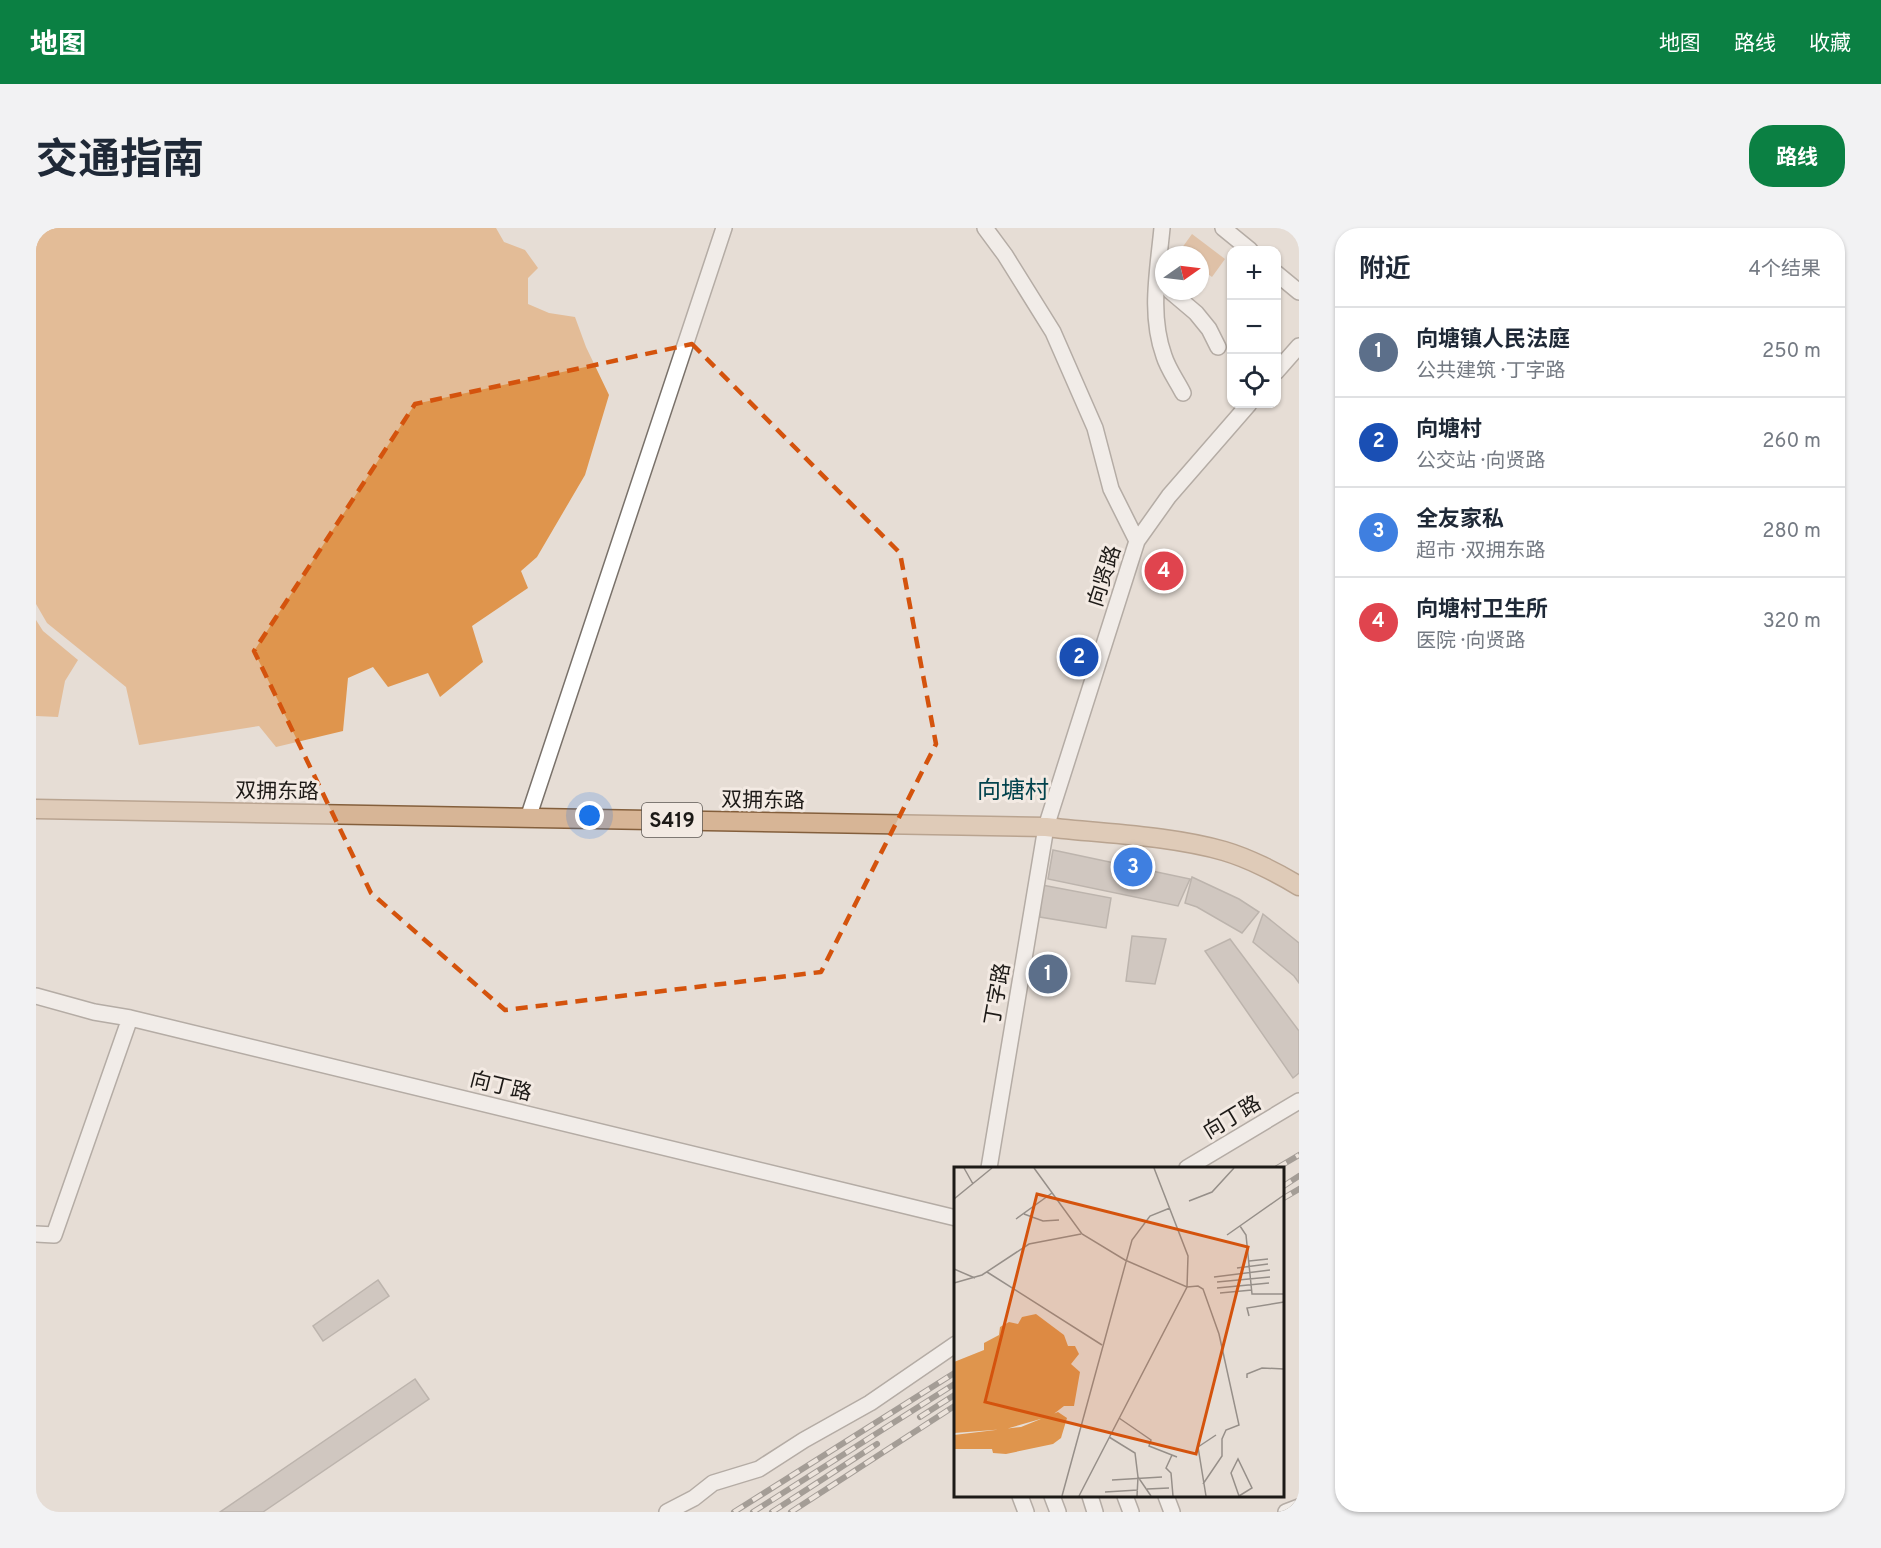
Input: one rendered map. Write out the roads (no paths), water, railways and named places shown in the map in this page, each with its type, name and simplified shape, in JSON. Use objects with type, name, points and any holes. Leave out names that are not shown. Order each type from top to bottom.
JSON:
[{"type":"main road","name":"双拥东路","points":[[36,808],[1046,827],[1171,841],[1225,852],[1284,877],[1299,886]]},
{"type":"street","points":[[528,818],[724,228]]},
{"type":"street","points":[[985,228],[1005,255],[1053,332],[1095,428],[1111,489],[1137,542]]},
{"type":"street","points":[[1162,228],[1162,246]]},
{"type":"street","points":[[1223,228],[1245,246]]},
{"type":"street","points":[[1281,277],[1299,292]]},
{"type":"street","points":[[1155,300],[1157,332],[1164,358],[1183,393]]},
{"type":"street","points":[[1181,300],[1196,313],[1209,329],[1218,347]]},
{"type":"street","points":[[1281,366],[1299,346]]},
{"type":"street","name":"向贤路","points":[[1046,827],[1137,542],[1168,496],[1245,408]]},
{"type":"street","name":"丁字路","points":[[989,1167],[1046,827]]},
{"type":"street","name":"向丁路","points":[[36,996],[94,1012],[130,1018],[954,1218]]},
{"type":"street","points":[[36,1234],[54,1235],[130,1018]]},
{"type":"street","name":"向丁路","points":[[1189,1167],[1299,1101]]},
{"type":"street","points":[[667,1512],[694,1497],[712,1483],[759,1469],[804,1440],[870,1403],[954,1345]]},
{"type":"street","points":[[1020,1497],[1026,1512]]},
{"type":"street","points":[[1052,1497],[1058,1512]]},
{"type":"street","points":[[1090,1497],[1095,1512]]},
{"type":"street","points":[[1125,1497],[1131,1512]]},
{"type":"street","points":[[1166,1497],[1172,1512]]},
{"type":"street","points":[[1286,1512],[1299,1507]]},
{"type":"railway","points":[[1279,1167],[1299,1155]]},
{"type":"railway","points":[[1284,1186],[1299,1176]]},
{"type":"railway","points":[[1284,1198],[1299,1189]]},
{"type":"railway","points":[[734,1512],[954,1373]]},
{"type":"railway","points":[[753,1512],[954,1384]]},
{"type":"railway","points":[[920,1417],[954,1395]]},
{"type":"railway","points":[[791,1512],[954,1406]]},
{"type":"railway","points":[[772,1512],[877,1444]]},
{"type":"place","name":"向塘村卫生所","points":[[1164,571]]},
{"type":"place","name":"向塘村","points":[[1079,657]]},
{"type":"place","name":"全友家私","points":[[1133,867]]},
{"type":"place","name":"向塘镇人民法庭","points":[[1048,974]]},
{"type":"district","name":"向塘村","points":[[1013,790]]}]
